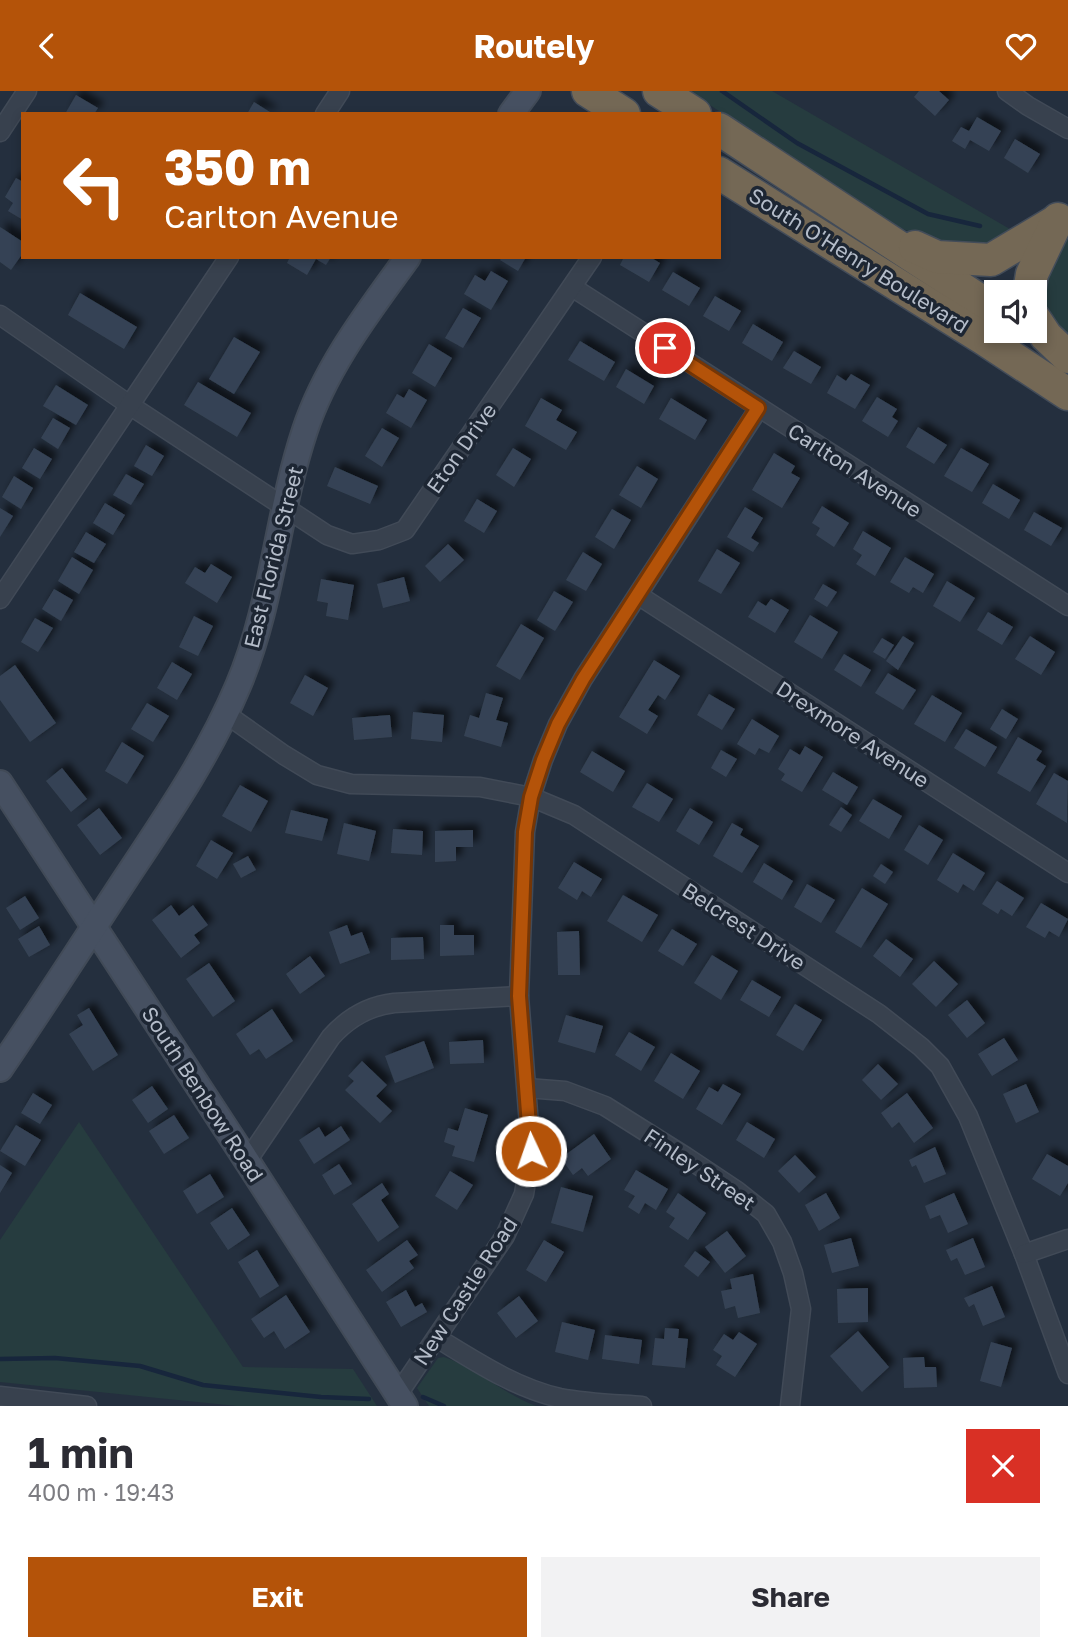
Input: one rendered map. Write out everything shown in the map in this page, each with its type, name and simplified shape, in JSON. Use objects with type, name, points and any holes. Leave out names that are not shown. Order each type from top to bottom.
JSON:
[{"type":"highway","points":[[588,91],[621,112]]},
{"type":"highway","points":[[659,91],[692,112]]},
{"type":"highway","name":"South O'Henry Boulevard","points":[[721,130],[984,303]]},
{"type":"highway","name":"South O'Henry Boulevard","points":[[721,174],[1068,394]]},
{"type":"highway","points":[[856,219],[937,257],[991,260],[1063,212]]},
{"type":"highway","points":[[1031,280],[1063,212]]},
{"type":"highway","points":[[1047,337],[1068,358]]},
{"type":"highway","points":[[1044,343],[1068,358]]},
{"type":"main road","points":[[512,112],[528,91]]},
{"type":"main road","name":"East Florida Street","points":[[0,1069],[197,769],[226,713],[256,638],[285,506],[306,428],[326,380],[407,259]]},
{"type":"main road","name":"South Benbow Road","points":[[0,783],[402,1400]]},
{"type":"street","points":[[0,132],[27,91]]},
{"type":"street","points":[[326,112],[340,91]]},
{"type":"street","points":[[1007,91],[1068,129]]},
{"type":"street","points":[[0,599],[228,259]]},
{"type":"street","name":"Eton Drive","points":[[0,315],[131,406],[327,535],[352,544],[379,541],[405,530],[591,259]]},
{"type":"street","name":"Carlton Avenue","points":[[572,287],[1068,606]]},
{"type":"street","name":"New Castle Road","points":[[402,1400],[437,1338],[505,1236],[524,1194],[531,1151],[519,996],[525,832],[531,797],[543,760],[558,724],[583,679],[758,408]]},
{"type":"street","name":"Drexmore Avenue","points":[[638,595],[1068,873]]},
{"type":"street","name":"Belcrest Drive","points":[[226,713],[317,775],[351,783],[480,787],[531,797],[574,815],[879,1014],[921,1047],[940,1066],[968,1116],[1024,1254],[1068,1374]]},
{"type":"street","points":[[247,1161],[331,1037],[358,1014],[394,1003],[519,996]]},
{"type":"street","name":"Finley Street","points":[[527,1088],[565,1091],[605,1106],[737,1191],[765,1214],[782,1242],[793,1273],[801,1309],[790,1406]]},
{"type":"street","points":[[1024,1254],[1068,1239]]},
{"type":"street","points":[[437,1338],[497,1374],[530,1389],[560,1398],[642,1406]]},
{"type":"street","points":[[0,1396],[87,1406]]},
{"type":"green space","points":[[688,91],[772,91],[1015,232],[982,245],[958,246],[900,228]]},
{"type":"green space","points":[[1068,229],[1068,338],[1048,315],[1046,280]]},
{"type":"green space","points":[[79,1122],[243,1367],[353,1369],[377,1406],[237,1406],[0,1382],[0,1240]]},
{"type":"green space","points":[[444,1357],[536,1406],[429,1406],[417,1388],[438,1358]]},
{"type":"building","points":[[919,91],[939,91],[949,100],[935,116],[914,97]]},
{"type":"building","points":[[76,95],[98,108],[95,112],[66,112]]},
{"type":"building","points":[[254,102],[270,112],[248,112]]},
{"type":"building","points":[[977,117],[1001,131],[989,151],[970,140],[965,149],[952,141],[961,127],[969,131]]},
{"type":"building","points":[[1015,139],[1040,154],[1028,173],[1004,158]]},
{"type":"building","points":[[16,178],[21,181],[21,219],[8,211],[13,203],[5,197]]},
{"type":"building","points":[[0,227],[21,241],[21,256],[11,270],[0,262]]},
{"type":"building","points":[[289,259],[316,259],[307,275],[287,263]]},
{"type":"building","points":[[316,259],[330,259],[326,265]]},
{"type":"building","points":[[501,259],[525,259],[518,271]]},
{"type":"building","points":[[623,259],[653,259],[660,263],[649,282],[620,265]]},
{"type":"building","points":[[491,271],[508,281],[491,310],[464,294],[475,275],[485,281]]},
{"type":"building","points":[[673,272],[700,288],[689,306],[662,290]]},
{"type":"building","points":[[80,293],[137,327],[124,349],[68,315]]},
{"type":"building","points":[[715,296],[741,311],[729,331],[703,316]]},
{"type":"building","points":[[463,308],[481,318],[463,348],[445,338]]},
{"type":"building","points":[[753,324],[783,342],[772,361],[742,343]]},
{"type":"building","points":[[234,337],[260,352],[234,394],[209,379]]},
{"type":"building","points":[[580,341],[615,362],[604,381],[568,360]]},
{"type":"building","points":[[429,344],[452,358],[435,387],[412,373]]},
{"type":"building","points":[[794,351],[821,367],[811,384],[783,368]]},
{"type":"building","points":[[626,369],[654,386],[644,404],[616,387]]},
{"type":"building","points":[[851,374],[870,385],[855,409],[827,393],[837,375],[846,381]]},
{"type":"building","points":[[198,382],[251,413],[237,437],[184,405]]},
{"type":"building","points":[[56,385],[88,405],[76,425],[43,406]]},
{"type":"building","points":[[409,389],[427,400],[411,428],[386,413],[397,394],[404,398]]},
{"type":"building","points":[[877,397],[897,409],[892,417],[898,421],[888,437],[862,421]]},
{"type":"building","points":[[541,398],[562,410],[556,420],[577,432],[566,450],[525,426]]},
{"type":"building","points":[[671,398],[707,420],[695,440],[659,419]]},
{"type":"building","points":[[53,418],[70,428],[58,449],[41,438]]},
{"type":"building","points":[[918,427],[947,445],[934,464],[906,447]]},
{"type":"building","points":[[382,428],[399,438],[382,467],[365,456]]},
{"type":"building","points":[[146,445],[164,456],[152,476],[134,466]]},
{"type":"building","points":[[34,448],[52,459],[40,479],[22,468]]},
{"type":"building","points":[[513,448],[531,459],[514,487],[496,475]]},
{"type":"building","points":[[961,448],[989,464],[972,492],[944,476]]},
{"type":"building","points":[[774,453],[795,466],[791,473],[800,478],[782,508],[752,490]]},
{"type":"building","points":[[637,466],[658,479],[641,508],[619,495]]},
{"type":"building","points":[[335,467],[378,486],[370,504],[327,486]]},
{"type":"building","points":[[126,474],[144,484],[131,505],[113,495]]},
{"type":"building","points":[[14,476],[33,488],[21,509],[2,497]]},
{"type":"building","points":[[993,484],[1020,500],[1009,519],[982,503]]},
{"type":"building","points":[[477,499],[497,511],[484,533],[464,521]]},
{"type":"building","points":[[105,503],[125,515],[113,535],[93,523]]},
{"type":"building","points":[[822,506],[849,523],[834,547],[816,535],[820,528],[812,523]]},
{"type":"building","points":[[745,507],[763,518],[751,538],[759,543],[753,552],[727,537]]},
{"type":"building","points":[[0,508],[13,516],[0,537]]},
{"type":"building","points":[[612,509],[631,520],[614,549],[595,537]]},
{"type":"building","points":[[1034,512],[1062,528],[1051,546],[1024,530]]},
{"type":"building","points":[[863,531],[891,548],[875,576],[856,564],[862,555],[853,549]]},
{"type":"building","points":[[86,532],[106,544],[94,563],[74,552]]},
{"type":"building","points":[[448,544],[464,560],[440,582],[425,566]]},
{"type":"building","points":[[717,549],[740,563],[721,594],[698,581]]},
{"type":"building","points":[[583,552],[602,564],[586,591],[566,580]]},
{"type":"building","points":[[72,557],[93,570],[79,594],[58,581]]},
{"type":"building","points":[[905,557],[934,574],[923,593],[913,587],[909,593],[890,582]]},
{"type":"building","points":[[211,564],[232,577],[217,603],[185,583],[195,567],[205,573]]},
{"type":"building","points":[[404,577],[410,601],[383,608],[377,584]]},
{"type":"building","points":[[321,579],[354,585],[348,620],[326,616],[328,603],[317,601]]},
{"type":"building","points":[[947,581],[975,598],[960,622],[933,606]]},
{"type":"building","points":[[823,584],[837,592],[827,607],[814,599]]},
{"type":"building","points":[[54,589],[73,600],[61,621],[42,609]]},
{"type":"building","points":[[554,591],[573,602],[555,631],[537,620]]},
{"type":"building","points":[[771,599],[789,610],[775,633],[748,617],[758,601],[766,606]]},
{"type":"building","points":[[988,612],[1013,627],[1002,645],[977,630]]},
{"type":"building","points":[[810,615],[838,632],[822,659],[794,642]]},
{"type":"building","points":[[194,616],[213,626],[198,656],[179,647]]},
{"type":"building","points":[[35,618],[53,628],[38,652],[21,642]]},
{"type":"building","points":[[521,624],[544,638],[520,680],[496,666]]},
{"type":"building","points":[[903,636],[914,643],[898,670],[886,661]]},
{"type":"building","points":[[1030,636],[1055,652],[1041,675],[1015,659]]},
{"type":"building","points":[[882,638],[894,645],[885,659],[873,652]]},
{"type":"building","points":[[844,654],[871,670],[861,687],[834,670]]},
{"type":"building","points":[[654,660],[680,676],[665,700],[658,695],[648,710],[658,716],[647,734],[619,717]]},
{"type":"building","points":[[172,662],[192,674],[177,700],[157,688]]},
{"type":"building","points":[[15,665],[56,723],[30,742],[0,700],[0,676]]},
{"type":"building","points":[[888,673],[916,690],[903,710],[875,693]]},
{"type":"building","points":[[305,675],[328,688],[313,716],[290,703]]},
{"type":"building","points":[[486,693],[503,698],[496,720],[508,723],[501,747],[464,736],[470,715],[479,718]]},
{"type":"building","points":[[709,694],[735,709],[722,730],[697,715]]},
{"type":"building","points":[[932,695],[962,713],[945,742],[914,724]]},
{"type":"building","points":[[147,703],[169,716],[153,742],[131,729]]},
{"type":"building","points":[[1002,709],[1018,719],[1006,739],[990,729]]},
{"type":"building","points":[[413,712],[444,715],[442,742],[411,739]]},
{"type":"building","points":[[390,715],[392,737],[354,740],[352,718]]},
{"type":"building","points":[[752,719],[779,736],[769,753],[759,748],[755,755],[737,744]]},
{"type":"building","points":[[966,729],[997,747],[985,767],[954,748]]},
{"type":"building","points":[[1018,737],[1042,751],[1036,760],[1046,766],[1030,792],[997,773]]},
{"type":"building","points":[[122,742],[144,756],[127,784],[105,771]]},
{"type":"building","points":[[805,746],[823,757],[802,792],[781,780],[785,774],[778,769],[790,749],[800,755]]},
{"type":"building","points":[[721,750],[737,759],[726,777],[711,768]]},
{"type":"building","points":[[592,751],[625,771],[613,792],[580,772]]},
{"type":"building","points":[[62,768],[87,799],[71,812],[46,781]]},
{"type":"building","points":[[833,772],[858,787],[847,805],[822,790]]},
{"type":"building","points":[[1054,773],[1068,781],[1067,823],[1036,804]]},
{"type":"building","points":[[647,783],[673,799],[659,822],[632,807]]},
{"type":"building","points":[[240,785],[268,801],[251,832],[222,816]]},
{"type":"building","points":[[873,799],[902,816],[889,839],[859,821]]},
{"type":"building","points":[[841,807],[852,815],[841,832],[829,825]]},
{"type":"building","points":[[99,808],[122,838],[100,855],[77,825]]},
{"type":"building","points":[[690,808],[713,822],[699,845],[676,831]]},
{"type":"building","points":[[291,810],[328,819],[322,841],[285,833]]},
{"type":"building","points":[[344,823],[376,831],[369,861],[337,854]]},
{"type":"building","points":[[732,823],[743,829],[740,835],[759,846],[742,873],[713,856]]},
{"type":"building","points":[[919,825],[943,840],[928,865],[904,850]]},
{"type":"building","points":[[393,829],[423,831],[422,855],[391,853]]},
{"type":"building","points":[[473,830],[473,847],[456,847],[456,861],[435,862],[435,831]]},
{"type":"building","points":[[211,840],[233,853],[217,879],[196,866]]},
{"type":"building","points":[[953,853],[985,873],[974,891],[963,884],[958,893],[937,880]]},
{"type":"building","points":[[248,856],[256,870],[241,878],[233,864]]},
{"type":"building","points":[[574,862],[602,879],[591,897],[582,891],[577,900],[558,888]]},
{"type":"building","points":[[764,863],[793,881],[782,900],[753,882]]},
{"type":"building","points":[[881,864],[893,872],[885,884],[873,876]]},
{"type":"building","points":[[997,881],[1024,898],[1012,916],[1001,909],[998,914],[982,904]]},
{"type":"building","points":[[807,884],[835,900],[821,923],[794,907]]},
{"type":"building","points":[[862,888],[888,904],[861,948],[835,932]]},
{"type":"building","points":[[623,895],[658,915],[642,942],[607,921]]},
{"type":"building","points":[[25,896],[39,918],[20,930],[6,908]]},
{"type":"building","points":[[1041,903],[1068,919],[1059,937],[1049,931],[1045,938],[1026,927]]},
{"type":"building","points":[[171,905],[179,916],[193,905],[208,925],[194,935],[200,943],[181,958],[152,920]]},
{"type":"building","points":[[347,925],[351,936],[362,932],[370,953],[340,964],[329,932]]},
{"type":"building","points":[[440,925],[454,925],[454,935],[474,935],[474,955],[440,956]]},
{"type":"building","points":[[39,926],[50,945],[29,957],[18,939]]},
{"type":"building","points":[[672,929],[697,944],[683,966],[658,951]]},
{"type":"building","points":[[579,931],[580,975],[558,975],[557,932]]},
{"type":"building","points":[[423,937],[424,959],[391,960],[391,938]]},
{"type":"building","points":[[886,939],[913,959],[900,977],[873,956]]},
{"type":"building","points":[[712,955],[738,971],[721,1000],[694,983]]},
{"type":"building","points":[[310,956],[325,976],[300,994],[286,974]]},
{"type":"building","points":[[934,961],[958,984],[936,1007],[912,984]]},
{"type":"building","points":[[209,963],[235,1001],[213,1017],[186,979]]},
{"type":"building","points":[[752,980],[781,997],[769,1017],[740,1000]]},
{"type":"building","points":[[967,1000],[985,1023],[967,1038],[948,1015]]},
{"type":"building","points":[[795,1004],[822,1020],[803,1051],[776,1035]]},
{"type":"building","points":[[89,1008],[118,1055],[93,1071],[69,1034],[83,1025],[77,1015]]},
{"type":"building","points":[[272,1009],[293,1041],[266,1059],[259,1049],[250,1055],[236,1034]]},
{"type":"building","points":[[566,1015],[603,1026],[595,1053],[558,1042]]},
{"type":"building","points":[[629,1032],[655,1047],[641,1071],[615,1055]]},
{"type":"building","points":[[1004,1038],[1018,1060],[992,1076],[978,1054]]},
{"type":"building","points":[[483,1040],[484,1063],[450,1064],[449,1042]]},
{"type":"building","points":[[424,1041],[434,1068],[395,1083],[385,1056]]},
{"type":"building","points":[[671,1053],[700,1071],[683,1099],[654,1081]]},
{"type":"building","points":[[362,1061],[387,1085],[376,1096],[392,1111],[380,1123],[345,1090],[354,1081],[348,1076]]},
{"type":"building","points":[[878,1064],[898,1084],[881,1100],[862,1080]]},
{"type":"building","points":[[723,1084],[741,1094],[722,1125],[696,1109],[709,1087],[718,1092]]},
{"type":"building","points":[[1026,1084],[1039,1112],[1016,1123],[1003,1094]]},
{"type":"building","points":[[152,1086],[168,1109],[148,1123],[132,1100]]},
{"type":"building","points":[[33,1093],[52,1105],[40,1124],[21,1113]]},
{"type":"building","points":[[907,1093],[933,1128],[914,1143],[899,1122],[892,1128],[881,1113]]},
{"type":"building","points":[[465,1108],[488,1115],[474,1162],[452,1156],[455,1146],[444,1142],[448,1128],[458,1131]]},
{"type":"building","points":[[174,1115],[189,1138],[164,1154],[149,1131]]},
{"type":"building","points":[[747,1122],[775,1139],[764,1158],[736,1140]]},
{"type":"building","points":[[16,1125],[41,1140],[25,1166],[0,1151]]},
{"type":"building","points":[[341,1126],[350,1140],[314,1164],[299,1140],[319,1127],[325,1137]]},
{"type":"building","points":[[594,1134],[611,1159],[588,1176],[582,1168],[573,1175],[561,1158]]},
{"type":"building","points":[[935,1147],[946,1174],[924,1183],[916,1165],[912,1167],[909,1160]]},
{"type":"building","points":[[1047,1154],[1068,1166],[1068,1183],[1060,1196],[1032,1179]]},
{"type":"building","points":[[795,1155],[816,1177],[799,1193],[778,1171]]},
{"type":"building","points":[[339,1164],[352,1184],[334,1195],[322,1175]]},
{"type":"building","points":[[0,1165],[12,1173],[0,1193]]},
{"type":"building","points":[[636,1170],[668,1189],[656,1210],[645,1203],[639,1214],[628,1207],[635,1196],[624,1190]]},
{"type":"building","points":[[450,1171],[473,1185],[457,1210],[435,1196]]},
{"type":"building","points":[[210,1174],[224,1197],[197,1214],[183,1191]]},
{"type":"building","points":[[382,1183],[389,1194],[381,1200],[399,1227],[378,1242],[352,1204]]},
{"type":"building","points":[[561,1187],[593,1196],[583,1232],[551,1223]]},
{"type":"building","points":[[678,1193],[706,1213],[688,1240],[669,1227],[675,1218],[666,1212]]},
{"type":"building","points":[[826,1193],[840,1218],[819,1231],[805,1205]]},
{"type":"building","points":[[954,1193],[968,1224],[948,1233],[940,1215],[930,1219],[925,1206]]},
{"type":"building","points":[[232,1208],[250,1235],[228,1250],[210,1223]]},
{"type":"building","points":[[727,1231],[746,1256],[725,1273],[705,1247]]},
{"type":"building","points":[[851,1238],[859,1266],[832,1273],[824,1245]]},
{"type":"building","points":[[973,1238],[985,1267],[965,1275],[957,1258],[951,1261],[946,1250]]},
{"type":"building","points":[[407,1240],[418,1255],[409,1261],[414,1268],[382,1292],[366,1270]]},
{"type":"building","points":[[544,1240],[564,1252],[546,1282],[526,1270]]},
{"type":"building","points":[[257,1250],[279,1286],[260,1298],[238,1262]]},
{"type":"building","points":[[695,1251],[710,1262],[698,1277],[684,1266]]},
{"type":"building","points":[[753,1274],[760,1313],[738,1318],[735,1306],[725,1309],[721,1291],[732,1289],[730,1279]]},
{"type":"building","points":[[992,1286],[1005,1317],[983,1326],[974,1304],[969,1307],[964,1298]]},
{"type":"building","points":[[868,1288],[868,1322],[838,1323],[837,1289]]},
{"type":"building","points":[[406,1290],[415,1307],[422,1303],[427,1312],[401,1327],[386,1302]]},
{"type":"building","points":[[286,1295],[310,1332],[285,1349],[274,1331],[264,1338],[251,1319]]},
{"type":"building","points":[[519,1296],[538,1321],[516,1338],[497,1313]]},
{"type":"building","points":[[562,1322],[595,1330],[588,1360],[555,1352]]},
{"type":"building","points":[[665,1328],[679,1329],[678,1338],[688,1339],[685,1368],[652,1365],[655,1338],[664,1339]]},
{"type":"building","points":[[858,1331],[889,1367],[862,1392],[830,1356]]},
{"type":"building","points":[[739,1332],[757,1344],[735,1377],[716,1365],[722,1356],[713,1350],[724,1334],[733,1340]]},
{"type":"building","points":[[605,1335],[642,1340],[639,1364],[602,1359]]},
{"type":"building","points":[[991,1342],[1012,1348],[1001,1387],[980,1381]]},
{"type":"building","points":[[924,1357],[925,1367],[936,1367],[937,1387],[904,1388],[903,1358]]},
{"type":"waterway","points":[[722,91],[797,143],[928,214],[980,226]]},
{"type":"waterway","points":[[0,1359],[55,1358],[140,1366],[203,1385],[369,1399]]},
{"type":"waterway","points":[[423,1397],[444,1406]]},
{"type":"route","points":[[531,1151],[519,996],[522,872],[531,797],[558,724],[583,679],[758,408],[665,348]]}]
